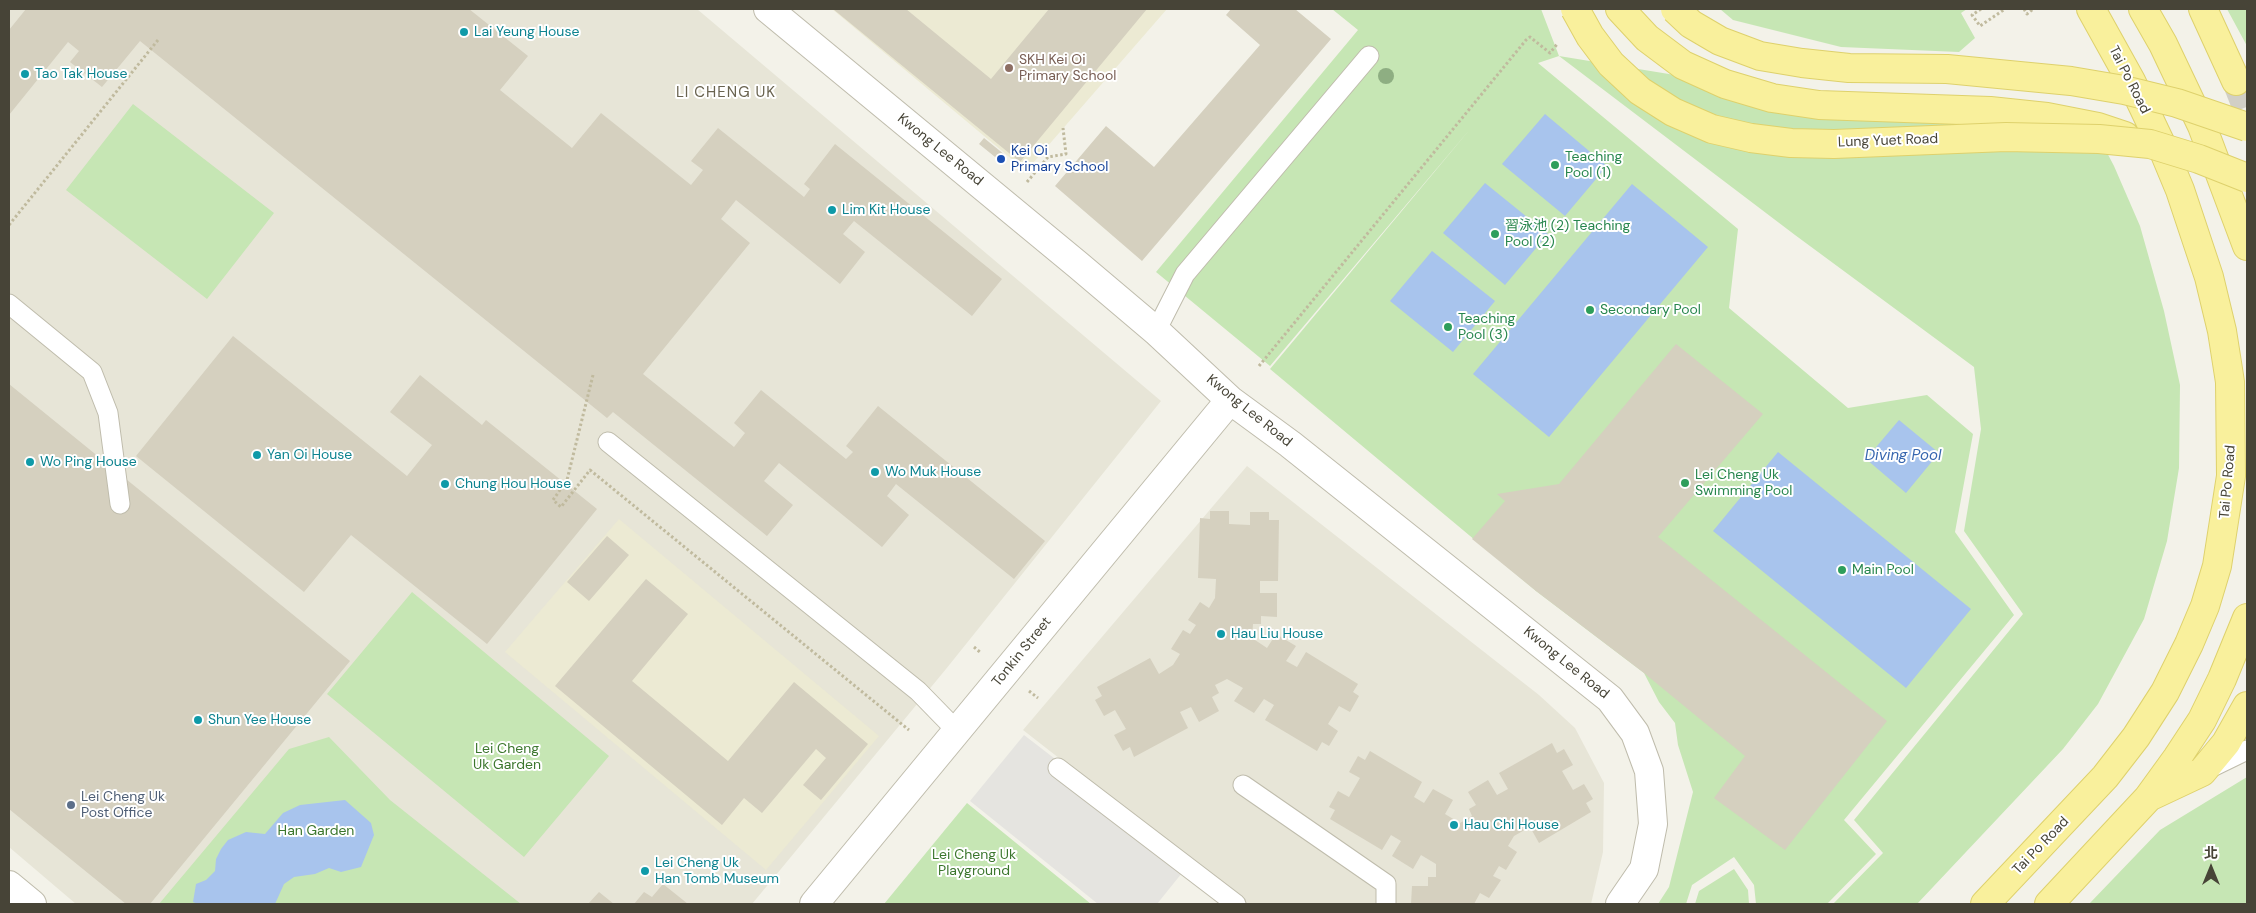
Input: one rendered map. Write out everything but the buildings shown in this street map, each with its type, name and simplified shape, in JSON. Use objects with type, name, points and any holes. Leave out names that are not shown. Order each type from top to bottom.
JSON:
[{"type":"main road","name":"Lung Yuet Road","points":[[1574,9],[1590,36],[1612,64],[1640,91],[1673,112],[1712,129],[1751,138],[1791,143],[1842,144],[2054,137],[2150,144],[2199,159],[2240,190]]},
{"type":"main road","points":[[1620,9],[1647,38],[1682,65],[1725,84],[1772,98],[1819,105],[1990,111],[2047,116],[2098,127],[2150,144]]},
{"type":"main road","points":[[1675,9],[1691,24],[1720,41],[1760,56],[1850,68],[1947,70],[2072,81],[2124,90],[2177,103],[2247,127]]},
{"type":"main road","name":"Tai Po Road","points":[[1985,904],[2106,777],[2136,737],[2165,692],[2205,606],[2217,566],[2231,476],[2230,382],[2222,331],[2208,277],[2190,218],[2160,142],[2131,80],[2091,9]]},
{"type":"main road","points":[[2143,9],[2163,44],[2202,126],[2240,190],[2247,246]]},
{"type":"main road","points":[[2202,9],[2242,83]]},
{"type":"main road","points":[[2049,904],[2148,798],[2177,758],[2202,720],[2222,679],[2247,618]]},
{"type":"main road","points":[[2148,798],[2202,772],[2226,743],[2247,706]]},
{"type":"street","name":"Kwong Lee Road","points":[[768,9],[1007,205],[1156,331],[1230,400],[1290,444],[1610,698],[1635,733],[1649,770],[1653,824],[1644,868],[1620,904]]},
{"type":"street","name":"Tonkin Street","points":[[814,904],[1230,400]]},
{"type":"street","points":[[9,885],[32,904]]},
{"type":"lane","points":[[1156,331],[1185,274],[1369,56]]},
{"type":"lane","points":[[9,304],[92,372],[108,413],[120,504]]},
{"type":"lane","points":[[608,442],[918,691],[957,731]]},
{"type":"lane","points":[[2202,772],[2247,750]]},
{"type":"lane","points":[[1058,768],[1236,904]]},
{"type":"lane","points":[[1243,785],[1386,884],[1386,904]]},
{"type":"path","points":[[1981,9],[1972,15],[1980,26],[2005,9]]},
{"type":"path","points":[[2024,9],[2027,14],[2032,10]]},
{"type":"path","points":[[1258,366],[1530,37],[1550,53],[1554,48]]},
{"type":"path","points":[[9,225],[158,40]]},
{"type":"path","points":[[1026,182],[1048,157],[1066,154],[1063,128]]},
{"type":"path","points":[[593,375],[567,480],[553,500],[561,507],[590,470],[909,730]]},
{"type":"shaded area","points":[[9,9],[697,9],[1161,401],[946,669],[752,904],[76,904],[9,847]]},
{"type":"shaded area","name":"SKH Kei Oi Primary School","points":[[832,9],[1167,9],[1026,171]]},
{"type":"shaded area","points":[[1247,466],[1539,695],[1575,728],[1604,783],[1603,852],[1591,904],[1246,904],[1023,730]]},
{"type":"shaded area","points":[[619,519],[879,736],[766,870],[505,652]]},
{"type":"shaded area","points":[[1024,735],[1190,863],[1157,904],[1098,904],[970,801]]},
{"type":"green space","name":"Lei Cheng Uk Swimming Pool","points":[[1332,9],[1541,9],[1559,56],[1538,63],[1738,229],[1729,308],[1848,408],[1927,395],[1973,434],[1955,532],[2014,615],[1844,820],[1876,854],[1827,904],[1756,904],[1754,885],[1734,857],[1692,885],[1686,904],[1658,904],[1669,887],[1693,792],[1678,745],[1675,723],[1659,702],[1644,673],[1536,591],[1270,369],[1471,128],[1270,366],[1156,272],[1358,30]]},
{"type":"green space","points":[[1720,9],[1967,9],[1961,13],[1975,38],[1959,52],[1841,47],[1733,20]]},
{"type":"green space","points":[[2227,9],[2247,9],[2247,46]]},
{"type":"green space","points":[[1559,56],[1931,117],[2084,109],[2114,166],[2140,226],[2164,311],[2180,385],[2179,468],[2167,541],[2144,619],[2098,704],[2063,749],[1917,904],[1833,904],[1883,853],[1854,820],[2023,614],[1964,531],[1981,429],[1974,367],[1795,235]]},
{"type":"green space","points":[[133,104],[274,213],[207,299],[66,190]]},
{"type":"green space","name":"Lei Cheng Uk Garden","points":[[412,592],[609,756],[524,857],[327,694]]},
{"type":"green space","name":"Han Garden","points":[[329,737],[390,800],[521,904],[159,904],[289,749]]},
{"type":"green space","points":[[2247,777],[2247,904],[2089,904],[2160,830]]},
{"type":"green space","name":"Lei Cheng Uk Playground","points":[[967,803],[1091,904],[884,904]]},
{"type":"green space","points":[[1734,869],[1748,890],[1749,904],[1695,904],[1699,891]]},
{"type":"water","name":"Teaching Pool (1)","points":[[1545,114],[1607,166],[1565,216],[1502,164]]},
{"type":"water","name":"習泳池 (2) Teaching Pool (2)","points":[[1485,183],[1548,234],[1505,285],[1443,233]]},
{"type":"water","name":"Secondary Pool","points":[[1632,184],[1708,247],[1549,437],[1473,374]]},
{"type":"water","name":"Teaching Pool (3)","points":[[1432,251],[1495,301],[1453,352],[1390,301]]},
{"type":"water","name":"Diving Pool","points":[[1899,420],[1939,453],[1906,493],[1866,459]]},
{"type":"water","name":"Main Pool","points":[[1778,452],[1971,609],[1906,688],[1713,531]]},
{"type":"water","points":[[345,800],[371,823],[374,835],[361,867],[341,872],[329,868],[315,874],[294,877],[284,884],[275,904],[198,904],[193,902],[196,884],[206,880],[215,871],[216,859],[228,840],[246,832],[265,834],[283,813],[300,805]]},
{"type":"tunnel","points":[[2236,81],[2247,109]]},
{"type":"place","name":"Lai Yeung House","points":[[464,32]]},
{"type":"place","name":"SKH Kei Oi Primary School","points":[[1009,68]]},
{"type":"place","name":"Tao Tak House","points":[[25,74]]},
{"type":"place","name":"Kei Oi Primary School","points":[[1001,159]]},
{"type":"place","name":"Teaching Pool (1)","points":[[1555,165]]},
{"type":"place","name":"Lim Kit House","points":[[832,210]]},
{"type":"place","name":"習泳池 (2) Teaching Pool (2)","points":[[1495,234]]},
{"type":"place","name":"Secondary Pool","points":[[1590,310]]},
{"type":"place","name":"Teaching Pool (3)","points":[[1448,327]]},
{"type":"place","name":"Yan Oi House","points":[[257,455]]},
{"type":"place","name":"Wo Ping House","points":[[30,462]]},
{"type":"place","name":"Wo Muk House","points":[[875,472]]},
{"type":"place","name":"Lei Cheng Uk Swimming Pool","points":[[1685,483]]},
{"type":"place","name":"Chung Hou House","points":[[445,484]]},
{"type":"place","name":"Main Pool","points":[[1842,570]]},
{"type":"place","name":"Hau Liu House","points":[[1221,634]]},
{"type":"place","name":"Shun Yee House","points":[[198,720]]},
{"type":"place","name":"Lei Cheng Uk Post Office","points":[[71,805]]},
{"type":"place","name":"Hau Chi House","points":[[1454,825]]},
{"type":"place","name":"Lei Cheng Uk Han Tomb Museum","points":[[645,871]]},
{"type":"district","name":"LI CHENG UK","points":[[726,93]]}]
